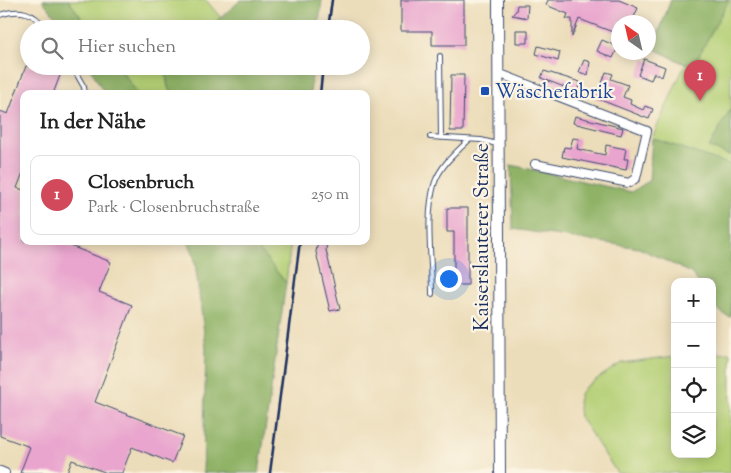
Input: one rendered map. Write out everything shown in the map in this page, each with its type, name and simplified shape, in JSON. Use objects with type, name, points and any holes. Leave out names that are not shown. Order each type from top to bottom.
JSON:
[{"type":"main road","name":"Kaiserslauterer Straße","points":[[498,0],[497,144],[500,473]]},
{"type":"street","points":[[498,74],[647,131],[636,178],[629,183],[536,164]]},
{"type":"street","points":[[0,471],[5,473]]},
{"type":"lane","points":[[0,15],[8,12],[28,13],[38,20]]},
{"type":"lane","points":[[440,56],[441,138]]},
{"type":"lane","points":[[77,75],[84,90]]},
{"type":"lane","points":[[430,137],[497,144]]},
{"type":"lane","points":[[432,294],[430,213],[434,184],[449,159],[469,140]]},
{"type":"green space","points":[[42,0],[68,0],[83,20],[59,20]]},
{"type":"green space","points":[[68,0],[206,0],[221,18],[218,20],[83,20]]},
{"type":"green space","points":[[241,0],[322,0],[319,20],[218,20]]},
{"type":"green space","points":[[671,0],[731,0],[731,169],[652,138],[685,64],[656,50],[656,40]]},
{"type":"green space","points":[[671,0],[729,0],[697,59],[685,64],[656,50],[656,40]]},
{"type":"green space","points":[[94,75],[124,75],[135,90],[103,90]]},
{"type":"green space","points":[[124,75],[166,75],[170,90],[135,90]]},
{"type":"green space","points":[[166,75],[312,75],[310,90],[170,90]]},
{"type":"green space","points":[[731,108],[731,156],[709,147]]},
{"type":"green space","points":[[652,138],[731,165],[731,317],[721,312],[716,305],[716,278],[695,278],[691,273],[639,248],[513,229],[511,165],[631,192],[649,181]]},
{"type":"green space","points":[[190,245],[255,245],[286,283],[259,473],[203,473],[206,348],[194,255]]},
{"type":"green space","points":[[255,245],[291,245],[286,283]]},
{"type":"green space","points":[[731,353],[731,473],[617,473],[580,417],[578,402],[580,394],[585,387],[621,363],[671,357],[671,458],[716,458],[716,354]]},
{"type":"building","points":[[401,0],[464,0],[464,45],[432,45],[432,31],[401,31]]},
{"type":"building","points":[[548,0],[619,0],[638,8],[635,15],[611,15],[611,31],[579,19],[572,37],[572,19],[566,19],[568,14],[546,5]]},
{"type":"building","points":[[517,5],[528,5],[527,18],[512,15],[516,11]]},
{"type":"building","points":[[516,30],[528,30],[528,43],[516,43]]},
{"type":"building","points":[[602,40],[611,44],[611,57],[597,51]]},
{"type":"building","points":[[538,46],[560,52],[558,61],[536,54]]},
{"type":"building","points":[[584,60],[590,62],[588,75],[579,72]]},
{"type":"building","points":[[644,60],[665,67],[662,77],[654,73],[651,80],[638,75]]},
{"type":"building","points":[[544,71],[580,82],[577,92],[541,78]]},
{"type":"building","points":[[606,72],[613,74],[611,79],[628,85],[623,97],[631,100],[630,104],[643,110],[645,106],[653,109],[649,119],[593,97],[597,88],[600,89]]},
{"type":"building","points":[[23,75],[60,75],[54,90],[20,90],[20,180],[17,188],[20,189],[20,245],[68,245],[111,262],[99,292],[132,305],[95,402],[183,436],[172,463],[132,447],[122,473],[107,473],[72,460],[67,473],[20,473],[30,447],[0,436],[0,111],[8,114]]},
{"type":"building","points":[[451,75],[464,75],[463,131],[450,131]]},
{"type":"building","points":[[575,116],[623,128],[621,135],[573,123]]},
{"type":"building","points":[[573,138],[579,139],[577,149],[605,155],[606,145],[626,149],[624,159],[628,159],[626,170],[562,157],[564,147],[570,148]]},
{"type":"building","points":[[447,208],[468,208],[468,285],[454,285],[454,232],[447,232]]},
{"type":"building","points":[[317,245],[327,245],[326,250],[340,309],[330,311],[316,252]]},
{"type":"railway","points":[[329,20],[332,0]]},
{"type":"railway","points":[[320,90],[322,75]]},
{"type":"railway","points":[[270,473],[299,245]]},
{"type":"place","name":"Wäschefabrik","points":[[485,91]]},
{"type":"place","name":"Closenbruch","points":[[700,101]]}]
